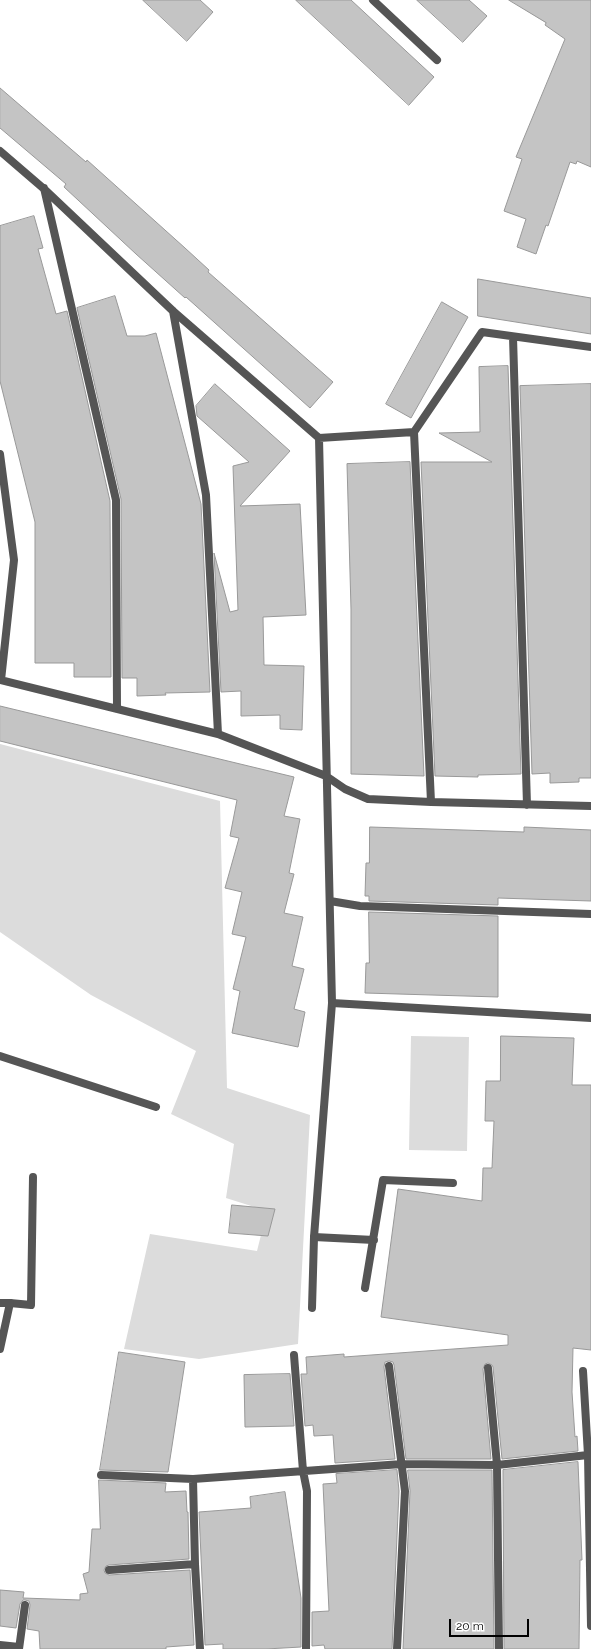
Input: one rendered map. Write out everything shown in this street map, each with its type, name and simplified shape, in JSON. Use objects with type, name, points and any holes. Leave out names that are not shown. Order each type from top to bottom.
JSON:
[{"type":"street","points":[[373,0],[437,60]]},
{"type":"street","points":[[0,151],[43,188],[174,311],[318,438],[414,432]]},
{"type":"street","points":[[43,188],[116,500],[117,709]]},
{"type":"street","points":[[174,311],[206,495],[218,734]]},
{"type":"street","points":[[431,802],[414,432],[482,332],[591,347]]},
{"type":"street","points":[[513,337],[527,805]]},
{"type":"street","points":[[312,1308],[314,1237],[332,1003],[318,438]]},
{"type":"street","points":[[0,454],[14,560],[0,680],[218,734],[326,776],[345,789],[368,799],[591,806]]},
{"type":"street","points":[[330,901],[360,906],[591,914]]},
{"type":"street","points":[[332,1003],[591,1018]]},
{"type":"street","points":[[0,1056],[156,1108]]},
{"type":"street","points":[[0,1303],[30,1305],[33,1177]]},
{"type":"street","points":[[366,1288],[383,1180],[453,1183]]},
{"type":"street","points":[[314,1237],[374,1240]]},
{"type":"street","points":[[0,1349],[10,1303]]},
{"type":"street","points":[[294,1354],[303,1471],[307,1491],[306,1649]]},
{"type":"street","points":[[389,1366],[406,1491],[397,1649]]},
{"type":"street","points":[[488,1368],[497,1465],[500,1649]]},
{"type":"street","points":[[583,1371],[588,1455],[591,1626]]},
{"type":"street","points":[[101,1475],[193,1479],[402,1464],[497,1465],[588,1455]]},
{"type":"street","points":[[193,1479],[195,1564],[200,1649]]},
{"type":"street","points":[[109,1570],[195,1564]]},
{"type":"street","points":[[0,1645],[19,1648],[25,1605]]},
{"type":"shaded area","points":[[0,744],[220,801],[227,1088],[310,1115],[298,1344],[199,1359],[124,1349],[150,1234],[257,1251],[267,1211],[226,1198],[234,1144],[171,1114],[196,1051],[91,995],[0,932]]},
{"type":"shaded area","points":[[411,1036],[469,1037],[467,1151],[409,1150]]},
{"type":"building","points":[[143,0],[200,0],[213,12],[187,41]]},
{"type":"building","points":[[296,0],[351,0],[434,77],[409,105]]},
{"type":"building","points":[[417,0],[469,0],[487,16],[463,42]]},
{"type":"building","points":[[509,0],[591,0],[591,167],[577,161],[576,164],[570,162],[548,226],[546,225],[536,254],[517,247],[526,219],[504,211],[522,159],[516,157],[565,39],[545,25],[546,23]]},
{"type":"building","points":[[0,88],[86,162],[87,160],[209,270],[208,272],[333,382],[310,408],[136,254],[64,187],[66,184],[0,128]]},
{"type":"building","points":[[34,216],[43,248],[38,249],[56,314],[67,311],[110,501],[111,677],[74,677],[74,663],[35,663],[35,522],[0,381],[0,226]]},
{"type":"building","points":[[478,279],[591,298],[591,334],[478,316]]},
{"type":"building","points":[[115,296],[127,336],[145,336],[156,333],[201,504],[210,692],[165,693],[166,695],[137,696],[137,678],[122,678],[121,499],[77,308]]},
{"type":"building","points":[[442,302],[468,317],[411,418],[386,404]]},
{"type":"building","points":[[508,366],[521,774],[478,775],[478,777],[435,776],[421,462],[492,462],[439,433],[480,432],[479,367]]},
{"type":"building","points":[[215,384],[290,451],[240,506],[300,504],[306,615],[263,617],[264,665],[304,666],[302,730],[280,729],[280,715],[241,716],[241,691],[221,692],[214,553],[230,612],[238,610],[233,466],[249,462],[197,416],[196,406]]},
{"type":"building","points":[[591,384],[591,778],[579,778],[579,782],[550,783],[550,773],[532,774],[520,386]]},
{"type":"building","points":[[410,462],[424,776],[351,774],[351,609],[347,464]]},
{"type":"building","points":[[0,706],[294,777],[284,816],[300,819],[289,873],[294,874],[284,913],[303,917],[292,966],[304,969],[294,1009],[305,1012],[298,1047],[232,1033],[240,991],[233,989],[246,937],[232,934],[242,892],[225,888],[239,838],[230,836],[237,800],[0,741]]},
{"type":"building","points":[[370,827],[524,832],[524,827],[591,830],[591,901],[498,898],[498,905],[369,901],[369,896],[365,896],[366,863],[369,863]]},
{"type":"building","points":[[369,912],[498,916],[498,997],[365,993],[366,963],[369,963]]},
{"type":"building","points":[[501,1036],[574,1038],[572,1085],[591,1085],[591,1350],[573,1348],[572,1392],[575,1437],[577,1436],[578,1451],[502,1459],[493,1367],[488,1363],[485,1364],[483,1369],[491,1459],[406,1459],[394,1365],[393,1362],[389,1361],[385,1362],[384,1367],[395,1459],[335,1463],[333,1435],[314,1436],[313,1425],[305,1426],[301,1374],[307,1374],[306,1357],[344,1354],[344,1357],[508,1345],[508,1335],[381,1317],[398,1189],[482,1201],[483,1168],[492,1168],[494,1121],[485,1121],[486,1081],[500,1081]]},
{"type":"building","points":[[232,1205],[275,1209],[268,1236],[229,1233]]},
{"type":"building","points":[[119,1352],[185,1362],[168,1472],[100,1470]]},
{"type":"building","points":[[290,1374],[294,1426],[245,1427],[244,1375]]},
{"type":"building","points":[[578,1462],[582,1560],[580,1560],[579,1649],[504,1649],[503,1470]]},
{"type":"building","points":[[397,1470],[399,1491],[392,1649],[325,1649],[324,1645],[312,1646],[312,1612],[329,1611],[323,1484],[337,1483],[336,1474]]},
{"type":"building","points":[[408,1470],[492,1470],[494,1649],[403,1649],[410,1491]]},
{"type":"building","points":[[99,1480],[166,1483],[165,1492],[186,1491],[189,1559],[109,1565],[106,1566],[104,1570],[105,1573],[109,1575],[190,1570],[194,1645],[166,1647],[166,1649],[40,1649],[39,1631],[27,1629],[30,1605],[29,1601],[25,1600],[23,1600],[20,1604],[16,1628],[0,1626],[0,1590],[24,1592],[23,1598],[80,1600],[80,1594],[88,1593],[83,1574],[89,1572],[92,1529],[100,1529]]},
{"type":"building","points":[[285,1492],[301,1598],[301,1647],[223,1649],[223,1644],[205,1645],[199,1512],[251,1508],[250,1497]]}]
